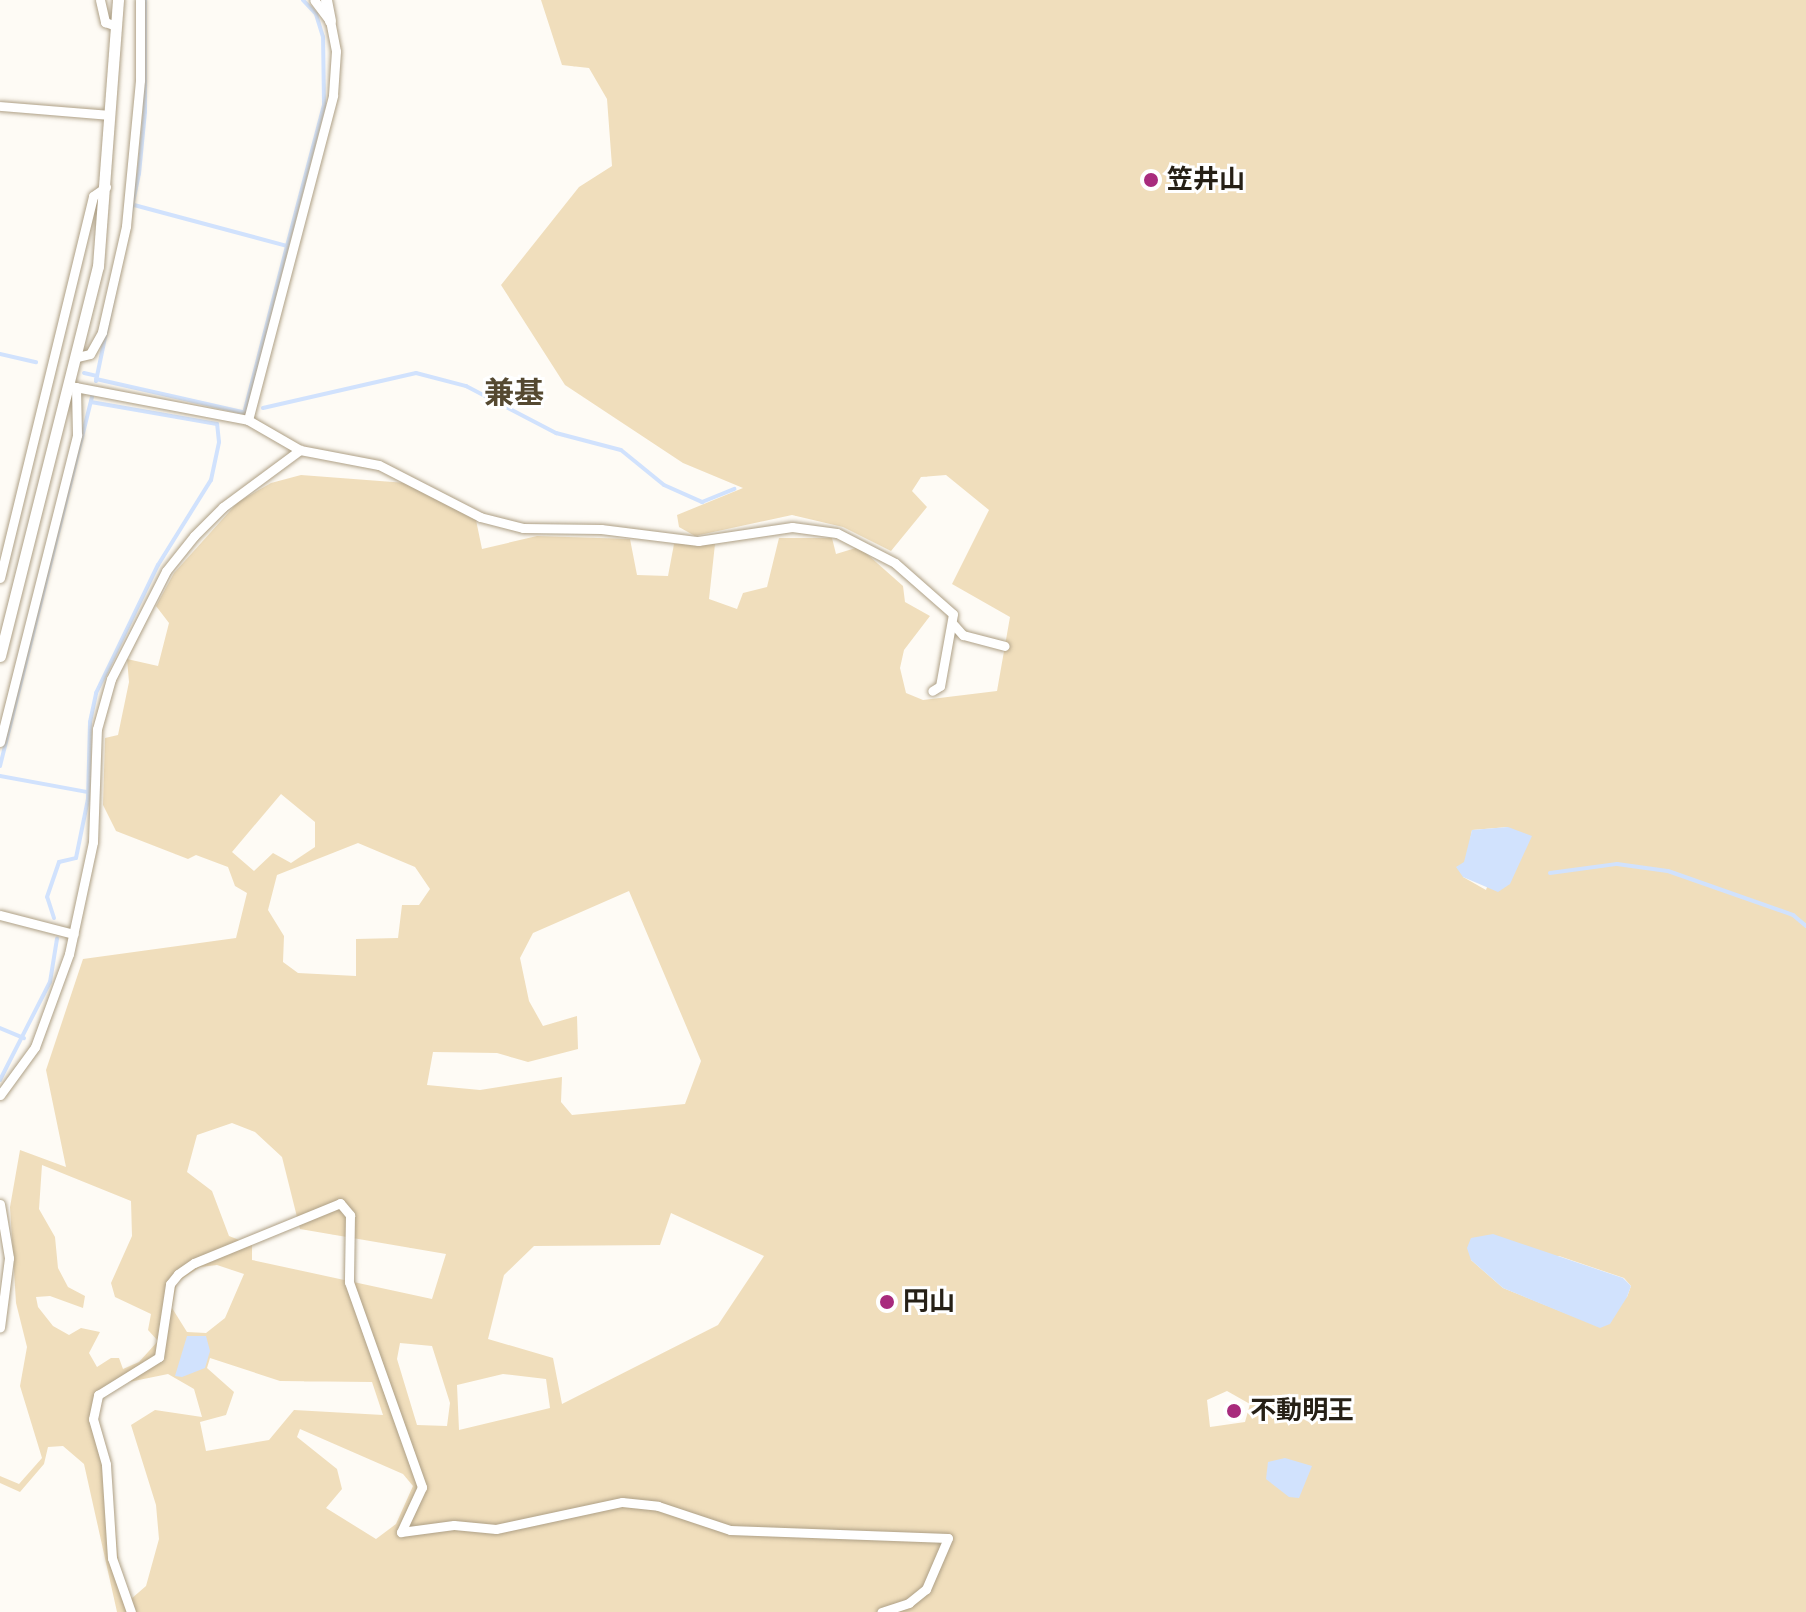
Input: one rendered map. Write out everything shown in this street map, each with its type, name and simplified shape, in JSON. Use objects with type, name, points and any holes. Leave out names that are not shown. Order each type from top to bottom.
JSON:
[{"type":"street","points":[[100,0],[105,22],[116,26]]},
{"type":"street","points":[[0,656],[73,386],[98,266],[118,0]]},
{"type":"street","points":[[77,357],[90,354],[102,332],[126,226],[140,80],[140,0]]},
{"type":"street","points":[[314,0],[330,21]]},
{"type":"street","points":[[248,420],[333,95],[336,51],[326,0]]},
{"type":"street","points":[[0,106],[109,115]]},
{"type":"street","points":[[0,578],[93,196],[106,187]]},
{"type":"street","points":[[73,386],[248,420],[300,450],[379,465],[480,517],[535,530],[601,529],[698,541],[792,527],[837,533],[895,563],[933,591],[953,614],[940,686],[932,691]]},
{"type":"street","points":[[0,742],[77,435],[73,386]]},
{"type":"street","points":[[0,1095],[40,1035],[74,934],[96,819],[97,729],[111,679],[166,571],[194,536],[223,507],[300,450]]},
{"type":"street","points":[[953,624],[963,635],[1005,646]]},
{"type":"street","points":[[0,915],[74,934]]},
{"type":"street","points":[[131,1612],[112,1558],[106,1464],[93,1419],[98,1395],[159,1357],[170,1284],[178,1274],[194,1263],[340,1203],[350,1215],[345,1258],[349,1282],[422,1487],[401,1532],[454,1525],[496,1529],[622,1502],[658,1506],[730,1530],[948,1538],[926,1589],[909,1603],[881,1612]]},
{"type":"street","points":[[0,1204],[9,1258],[0,1327]]},
{"type":"shaded area","points":[[541,0],[1806,0],[1806,1612],[117,1612],[84,1464],[63,1446],[48,1447],[44,1464],[20,1492],[0,1483],[0,1476],[19,1484],[42,1458],[20,1386],[27,1347],[16,1303],[10,1207],[20,1150],[66,1167],[46,1070],[83,959],[236,938],[247,893],[235,886],[228,867],[196,855],[188,859],[116,831],[103,805],[105,738],[118,735],[129,682],[127,659],[158,666],[169,623],[156,606],[174,573],[238,502],[271,483],[301,475],[406,483],[476,520],[482,549],[537,536],[630,539],[637,575],[668,576],[674,544],[715,544],[709,599],[737,609],[743,593],[767,587],[779,538],[832,538],[836,554],[859,547],[903,586],[905,602],[930,616],[904,650],[900,668],[906,693],[923,700],[997,691],[1010,617],[952,584],[989,510],[946,475],[921,477],[912,491],[927,507],[891,551],[843,527],[792,515],[695,536],[679,527],[677,515],[743,488],[683,463],[565,385],[501,285],[579,187],[612,166],[607,99],[589,68],[562,65]],"holes":[[[281,794],[315,822],[315,847],[291,863],[273,853],[254,871],[232,852]],[[1508,827],[1486,890],[1463,877],[1472,830]],[[358,843],[415,867],[430,889],[419,905],[402,905],[398,938],[356,939],[356,976],[298,973],[283,962],[284,936],[268,910],[277,875]],[[629,891],[701,1061],[685,1104],[572,1115],[561,1102],[562,1077],[480,1090],[427,1085],[433,1052],[497,1053],[528,1062],[578,1049],[577,1016],[543,1026],[529,1001],[520,958],[533,933]],[[232,1123],[255,1132],[282,1157],[300,1229],[446,1254],[432,1299],[252,1260],[252,1245],[229,1236],[212,1191],[187,1172],[197,1135]],[[42,1165],[131,1201],[132,1236],[111,1283],[115,1297],[151,1314],[148,1330],[158,1341],[139,1362],[123,1369],[119,1358],[111,1358],[97,1367],[89,1353],[100,1332],[81,1328],[69,1335],[53,1326],[38,1307],[36,1297],[50,1296],[83,1308],[85,1296],[68,1287],[58,1268],[55,1237],[39,1209]],[[671,1213],[764,1256],[718,1325],[562,1404],[553,1358],[488,1339],[504,1275],[534,1246],[660,1245]],[[1559,1256],[1624,1278],[1631,1286],[1627,1297],[1575,1317],[1503,1288],[1471,1260]],[[217,1265],[244,1274],[225,1318],[206,1333],[187,1332],[172,1308],[177,1282],[200,1267]],[[400,1343],[432,1346],[450,1403],[447,1426],[417,1425],[397,1359]],[[210,1358],[280,1381],[372,1382],[383,1415],[294,1410],[269,1440],[206,1451],[200,1422],[226,1415],[234,1392],[207,1368]],[[168,1374],[194,1389],[202,1417],[155,1410],[131,1425],[156,1505],[159,1539],[146,1586],[131,1599],[120,1575],[108,1454],[96,1411],[99,1398],[124,1383]],[[503,1374],[546,1379],[550,1408],[459,1430],[457,1385]],[[1227,1391],[1250,1404],[1245,1422],[1210,1427],[1207,1400]],[[300,1429],[403,1474],[413,1486],[396,1524],[376,1539],[326,1508],[342,1489],[337,1469],[297,1437]]]},
{"type":"water","points":[[1508,827],[1532,836],[1510,884],[1498,892],[1463,877],[1456,867],[1464,862],[1472,830]]},
{"type":"water","points":[[1493,1234],[1623,1278],[1631,1286],[1627,1297],[1610,1324],[1600,1328],[1503,1288],[1471,1260],[1467,1248],[1471,1238]]},
{"type":"water","points":[[187,1336],[206,1336],[210,1351],[205,1368],[182,1377],[175,1376]]},
{"type":"water","points":[[1285,1458],[1312,1466],[1299,1498],[1289,1497],[1266,1479],[1268,1462]]},
{"type":"waterway","points":[[96,381],[139,174],[145,112],[145,0]]},
{"type":"waterway","points":[[287,246],[324,105],[323,37],[316,14],[303,0]]},
{"type":"waterway","points":[[134,205],[287,246],[244,413]]},
{"type":"waterway","points":[[0,354],[36,362]]},
{"type":"waterway","points":[[84,373],[97,376]]},
{"type":"waterway","points":[[263,408],[416,373],[466,386],[556,433],[621,450],[664,485],[702,502],[734,489]]},
{"type":"waterway","points":[[96,379],[243,412]]},
{"type":"waterway","points":[[0,766],[92,396]]},
{"type":"waterway","points":[[54,918],[47,897],[59,862],[76,858],[88,799],[90,722],[96,693],[158,565],[211,480],[219,442],[217,424],[91,402]]},
{"type":"waterway","points":[[0,776],[87,792]]},
{"type":"waterway","points":[[1550,873],[1617,864],[1668,871],[1793,915],[1806,926]]},
{"type":"waterway","points":[[0,1080],[50,982],[57,939]]},
{"type":"waterway","points":[[0,1028],[24,1038]]},
{"type":"place","name":"笠井山","points":[[1151,180]]},
{"type":"place","name":"円山","points":[[887,1302]]},
{"type":"place","name":"不動明王","points":[[1234,1411]]},
{"type":"district","name":"兼基","points":[[514,392]]}]
